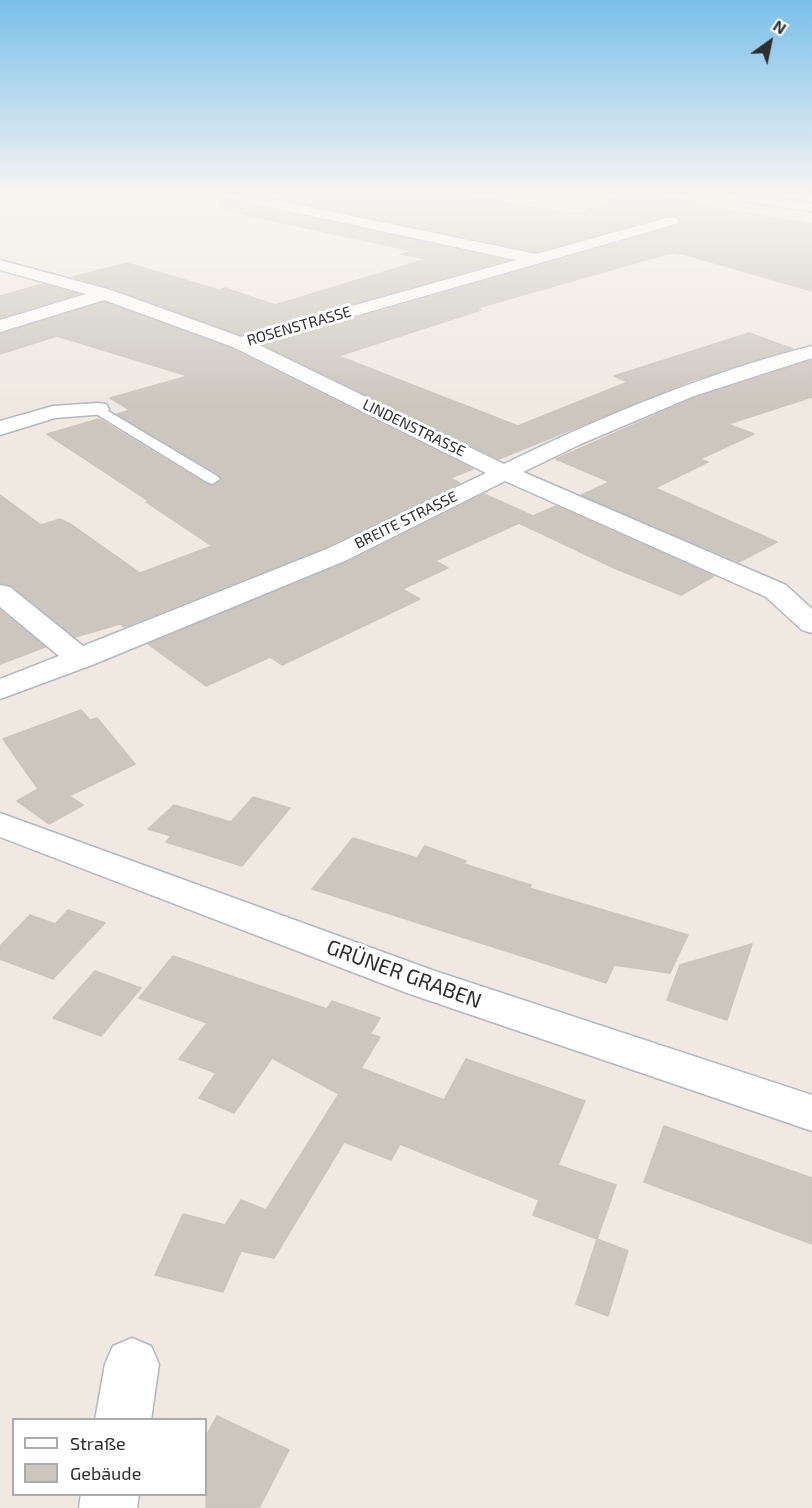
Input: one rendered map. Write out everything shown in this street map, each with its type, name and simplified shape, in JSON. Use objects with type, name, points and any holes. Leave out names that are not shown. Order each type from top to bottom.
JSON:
[{"type":"street","name":"LINDENSTRASSE","points":[[1,265],[105,294],[240,343],[503,472],[776,591],[812,624]]},
{"type":"street","name":"ROSENSTRASSE","points":[[240,343],[520,265]]},
{"type":"street","points":[[0,326],[105,294]]},
{"type":"street","name":"BREITE STRASSE","points":[[0,690],[338,554],[503,472],[687,392],[812,352]]},
{"type":"street","points":[[0,428],[53,412],[98,409]]},
{"type":"street","points":[[0,593],[81,659]]},
{"type":"street","name":"GRÜNER GRABEN","points":[[0,824],[421,982],[812,1113]]},
{"type":"street","points":[[123,1418],[132,1364]]},
{"type":"lane","points":[[98,409],[212,479]]},
{"type":"building","points":[[118,265],[135,265],[219,290],[225,288],[275,305],[406,265],[488,265],[241,335],[112,288],[72,277]]},
{"type":"building","points":[[540,265],[627,265],[477,308],[481,310],[338,356],[518,426],[628,382],[614,376],[749,333],[793,349],[693,380],[499,459],[263,345]]},
{"type":"building","points":[[723,265],[812,265],[812,291]]},
{"type":"building","points":[[43,284],[78,294],[0,318],[0,296]]},
{"type":"building","points":[[104,302],[232,349],[473,469],[450,478],[460,483],[328,546],[124,627],[120,624],[75,637],[11,585],[0,583],[0,495],[41,525],[60,519],[72,525],[140,573],[212,546],[146,502],[149,501],[47,434],[99,419],[206,484],[213,486],[222,479],[218,474],[117,414],[130,410],[110,398],[188,376],[57,336],[0,354],[0,334]]},
{"type":"building","points":[[812,360],[812,397],[728,424],[754,434],[700,459],[708,462],[655,488],[777,542],[739,562],[581,495],[610,482],[556,459],[695,398]]},
{"type":"building","points":[[484,494],[533,516],[556,506],[714,576],[681,595],[614,568],[519,523],[435,561],[448,568],[402,589],[420,599],[282,665],[270,657],[206,686],[148,644],[348,562]]},
{"type":"building","points":[[0,610],[45,647],[0,664]]},
{"type":"building","points":[[81,710],[90,720],[97,718],[135,764],[69,796],[83,805],[49,824],[17,801],[38,789],[3,739]]},
{"type":"building","points":[[253,797],[290,808],[242,866],[166,842],[171,836],[148,829],[174,805],[231,822]]},
{"type":"building","points":[[353,838],[417,858],[425,846],[466,861],[464,864],[531,885],[529,888],[688,935],[670,973],[614,965],[606,983],[312,889]]},
{"type":"building","points":[[68,910],[105,923],[53,979],[0,959],[0,946],[30,915],[55,924]]},
{"type":"building","points":[[752,944],[727,1020],[667,1000],[680,965]]},
{"type":"building","points":[[173,956],[327,1009],[332,1001],[380,1018],[370,1034],[380,1037],[361,1068],[444,1100],[466,1059],[585,1101],[558,1165],[616,1185],[597,1239],[533,1215],[539,1200],[400,1144],[391,1160],[344,1142],[274,1258],[241,1251],[223,1292],[155,1275],[183,1214],[225,1225],[241,1200],[266,1210],[339,1094],[272,1058],[234,1113],[199,1098],[216,1073],[179,1059],[207,1023],[139,998]]},
{"type":"building","points":[[95,971],[141,988],[101,1036],[53,1018]]},
{"type":"building","points":[[664,1126],[812,1178],[812,1244],[644,1182]]},
{"type":"building","points":[[597,1239],[628,1251],[608,1316],[576,1304]]},
{"type":"building","points":[[217,1416],[289,1450],[259,1508],[206,1508],[207,1434]]}]
